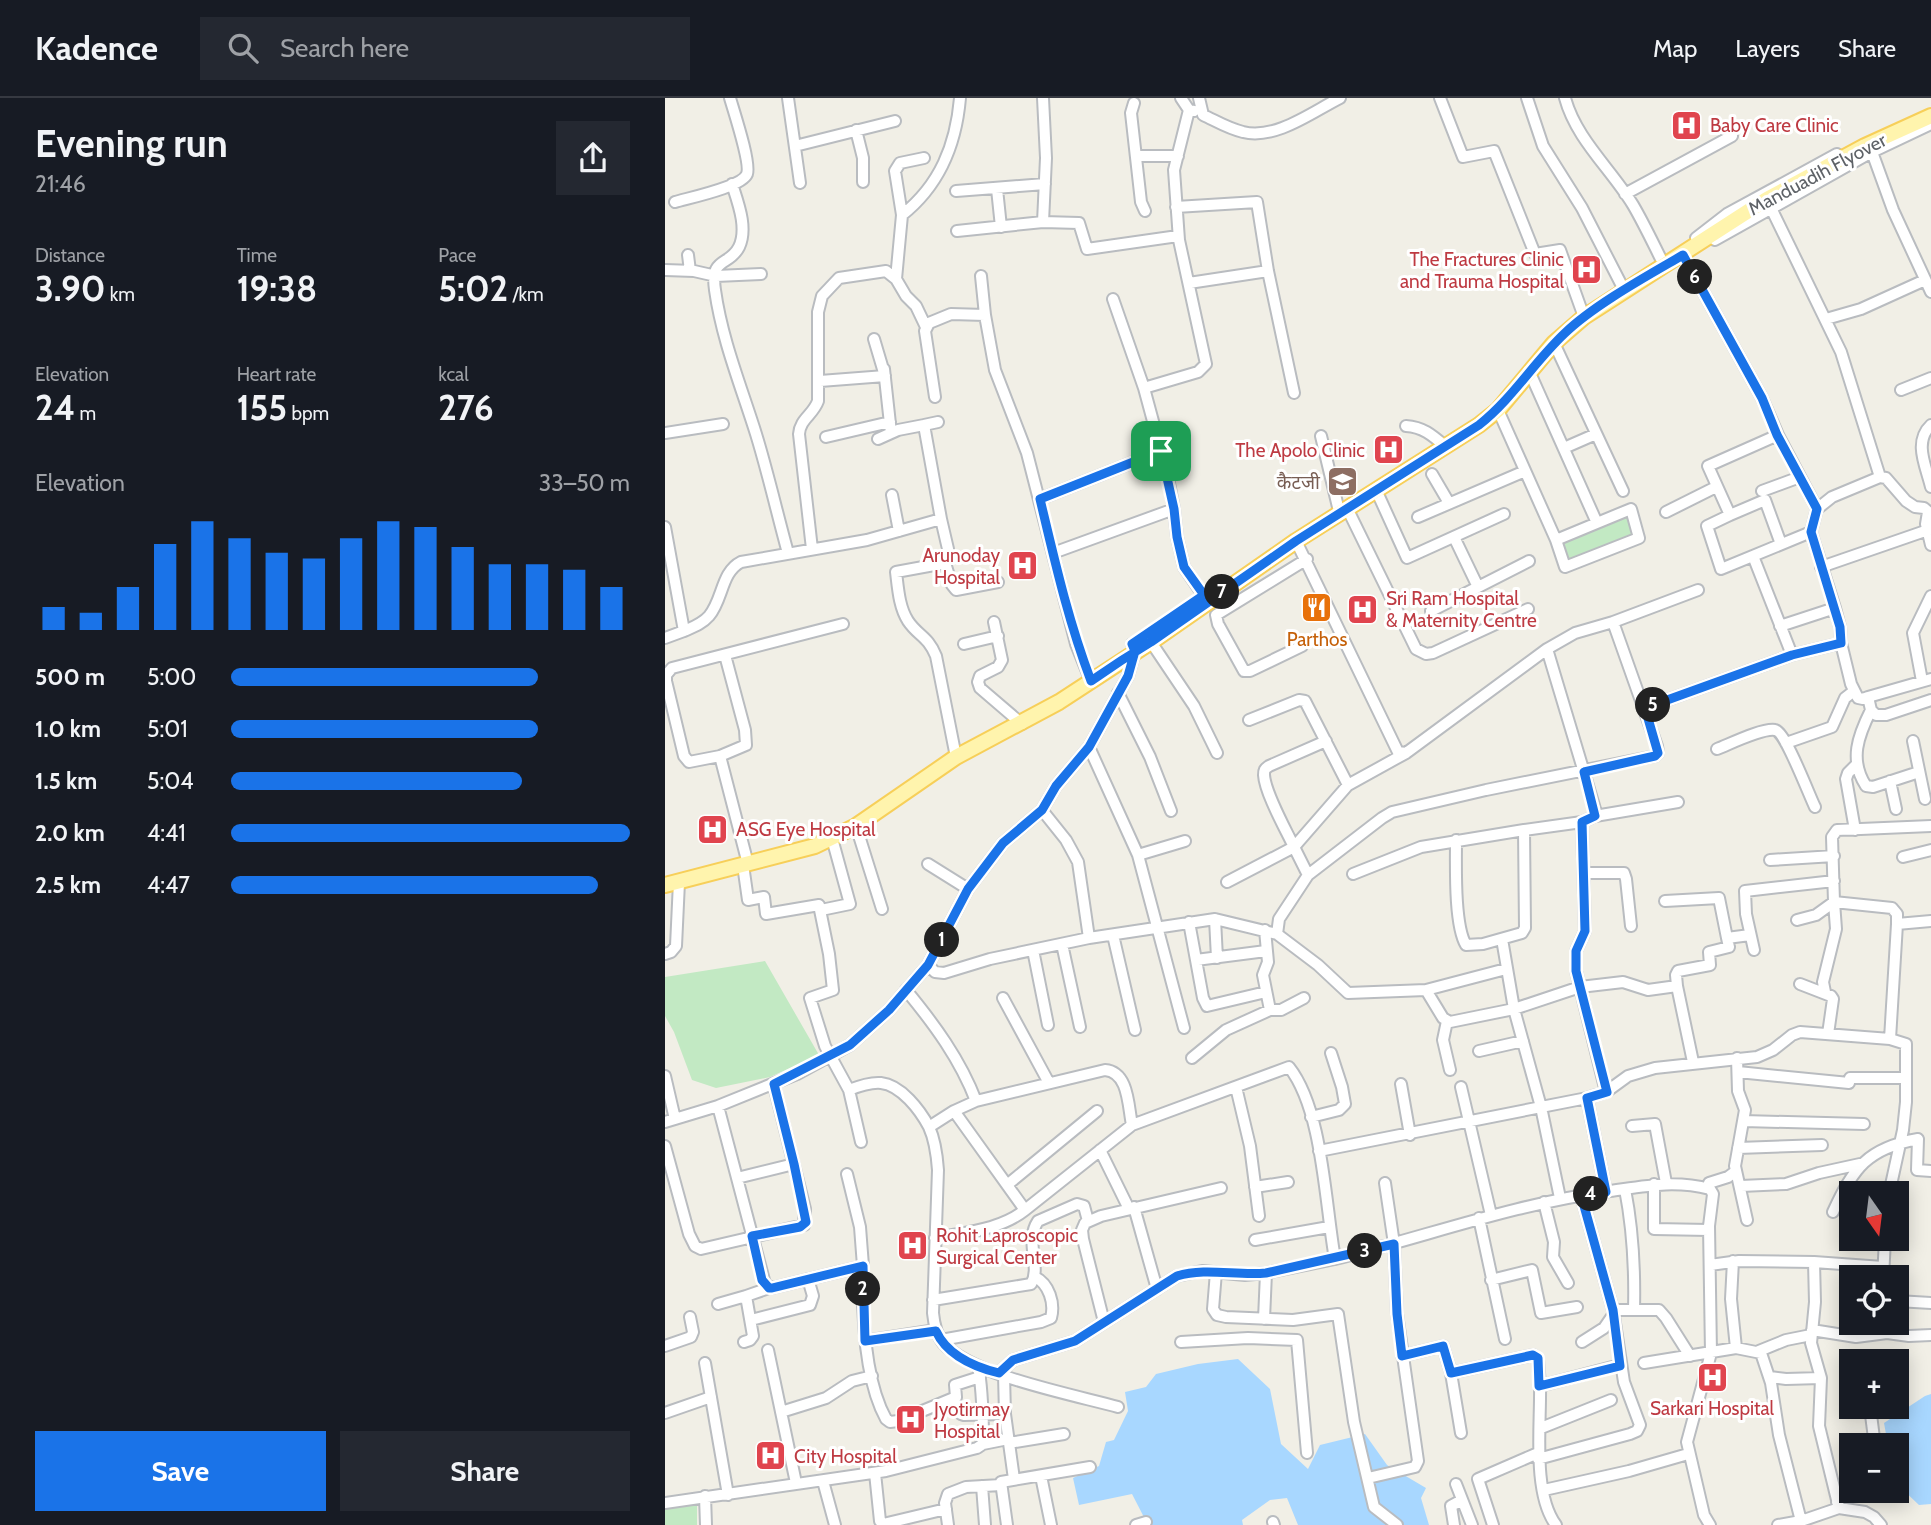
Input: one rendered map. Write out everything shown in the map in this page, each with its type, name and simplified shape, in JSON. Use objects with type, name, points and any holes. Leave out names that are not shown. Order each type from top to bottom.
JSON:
[{"type":"main road","name":"Manduadih Flyover","points":[[1705,237],[1865,146],[1931,116]]},
{"type":"main road","points":[[1134,648],[1151,642],[1266,551],[1377,492],[1493,405],[1548,336],[1683,255],[1705,237]]},
{"type":"main road","points":[[670,881],[815,846],[955,752],[1019,722],[1343,508],[1498,410],[1583,313],[1621,284],[1661,259],[1705,237]]},
{"type":"main road","points":[[831,834],[856,826],[955,752]]},
{"type":"street","points":[[675,202],[744,178],[747,168],[730,98]]},
{"type":"street","points":[[788,98],[800,183]]},
{"type":"street","points":[[902,215],[919,201],[945,163],[958,122],[960,98]]},
{"type":"street","points":[[1043,98],[1043,222]]},
{"type":"street","points":[[1181,98],[1189,110],[1244,133],[1259,134],[1283,127],[1340,98]]},
{"type":"street","points":[[1199,98],[1203,115]]},
{"type":"street","points":[[1440,98],[1463,157],[1494,151],[1535,254],[1560,250],[1583,313]]},
{"type":"street","points":[[1527,98],[1543,146],[1582,208],[1621,284]]},
{"type":"street","points":[[1565,98],[1569,114],[1625,194],[1661,259]]},
{"type":"street","points":[[1134,103],[1131,113],[1145,211]]},
{"type":"street","points":[[1931,109],[1767,190],[1708,226],[1705,237],[1714,240],[1872,152],[1931,124]]},
{"type":"street","points":[[1144,388],[1198,372],[1206,364],[1178,236],[1176,207],[1174,170],[1189,110]]},
{"type":"street","points":[[795,146],[895,121]]},
{"type":"street","points":[[856,130],[863,158],[863,182]]},
{"type":"street","points":[[1625,194],[1732,136]]},
{"type":"street","points":[[1872,152],[1893,210],[1931,292]]},
{"type":"street","points":[[1136,156],[1178,156]]},
{"type":"street","points":[[897,279],[902,215],[895,171],[900,163],[924,158]]},
{"type":"street","points":[[732,184],[741,216],[741,239],[737,251],[717,267],[714,275],[726,346],[755,433],[788,553]]},
{"type":"street","points":[[956,191],[1045,184]]},
{"type":"street","points":[[997,189],[1001,227]]},
{"type":"street","points":[[1176,207],[1257,202],[1268,271],[1294,393]]},
{"type":"street","points":[[1771,208],[1842,352],[1880,477]]},
{"type":"street","points":[[957,231],[1043,222],[1079,223],[1087,249],[1178,236]]},
{"type":"street","points":[[688,255],[690,271]]},
{"type":"street","points":[[1683,255],[1762,398],[1777,435],[1817,509]]},
{"type":"street","points":[[665,270],[714,275],[761,274]]},
{"type":"street","points":[[812,550],[799,434],[803,420],[816,407],[820,381],[818,312],[821,296],[839,278],[886,271],[897,279],[906,296],[916,306],[926,327],[935,397]]},
{"type":"street","points":[[1189,283],[1268,271]]},
{"type":"street","points":[[981,276],[995,370],[1027,453],[1076,644],[1090,677]]},
{"type":"street","points":[[1826,319],[1861,309],[1925,280]]},
{"type":"street","points":[[1113,299],[1144,388],[1161,451],[1184,567],[1206,598]]},
{"type":"street","points":[[926,327],[933,320],[951,314],[985,315]]},
{"type":"street","points":[[874,339],[885,376]]},
{"type":"street","points":[[1555,343],[1623,491]]},
{"type":"street","points":[[882,352],[890,427]]},
{"type":"street","points":[[1530,373],[1597,523]]},
{"type":"street","points":[[820,381],[885,376]]},
{"type":"street","points":[[1901,390],[1931,378]]},
{"type":"street","points":[[1498,410],[1565,566],[1639,538],[1631,509],[1556,540]]},
{"type":"street","points":[[826,438],[938,422]]},
{"type":"street","points":[[665,433],[723,424]]},
{"type":"street","points":[[924,425],[948,550]]},
{"type":"street","points":[[1931,425],[1923,434],[1920,445],[1931,488],[1927,530],[1931,545]]},
{"type":"street","points":[[1406,426],[1427,431],[1443,444]]},
{"type":"street","points":[[878,439],[890,427]]},
{"type":"street","points":[[1564,448],[1597,434]]},
{"type":"street","points":[[1730,515],[1708,466],[1777,435]]},
{"type":"street","points":[[1321,436],[1343,508],[1416,649],[1426,654],[1433,653],[1528,609]]},
{"type":"street","points":[[1040,499],[1161,451]]},
{"type":"street","points":[[1418,517],[1525,471]]},
{"type":"street","points":[[1432,474],[1449,503]]},
{"type":"street","points":[[1762,491],[1800,477]]},
{"type":"street","points":[[1928,512],[1915,507],[1886,478],[1880,477],[1832,497],[1817,509],[1811,532],[1840,627],[1845,663],[1854,691],[1860,699],[1927,680],[1913,633],[1931,596]]},
{"type":"street","points":[[1666,512],[1716,487]]},
{"type":"street","points":[[1377,492],[1407,558],[1504,514]]},
{"type":"street","points":[[892,495],[899,531]]},
{"type":"street","points":[[1781,544],[1765,500],[1707,526],[1721,569],[1811,532]]},
{"type":"street","points":[[1053,554],[1174,509]]},
{"type":"street","points":[[665,638],[707,618],[717,604],[730,570],[736,565],[750,560],[867,540],[941,519]]},
{"type":"street","points":[[665,527],[684,631]]},
{"type":"street","points":[[1821,567],[1927,530]]},
{"type":"street","points":[[1454,537],[1478,587]]},
{"type":"street","points":[[1296,541],[1398,752],[1406,753]]},
{"type":"street","points":[[1753,556],[1792,655]]},
{"type":"street","points":[[1302,646],[1250,671],[1244,671],[1218,624],[1216,615],[1307,559]]},
{"type":"street","points":[[1431,611],[1529,561]]},
{"type":"street","points":[[955,752],[936,656],[931,644],[909,622],[905,614],[896,572],[944,564],[952,585],[957,590],[998,582]]},
{"type":"street","points":[[1227,882],[1294,847],[1348,785],[1406,753],[1547,649],[1575,633],[1698,590]]},
{"type":"street","points":[[1780,626],[1835,608]]},
{"type":"street","points":[[1277,934],[1279,919],[1308,875],[1392,812],[1655,756],[1658,753],[1657,746],[1613,621]]},
{"type":"street","points":[[994,622],[1002,660],[998,667],[980,676],[978,682],[980,688],[1019,722]]},
{"type":"street","points":[[725,655],[747,741],[742,749],[692,763],[687,760],[666,675],[676,666],[843,624]]},
{"type":"street","points":[[964,644],[998,636]]},
{"type":"street","points":[[1151,642],[1194,706],[1217,753]]},
{"type":"street","points":[[1645,708],[1792,655],[1841,643]]},
{"type":"street","points":[[665,1076],[670,1121],[774,1084],[830,1057],[871,1027],[928,965],[968,889],[1003,843],[1042,810],[1056,786],[1089,747],[1128,676],[1134,648]]},
{"type":"street","points":[[1547,649],[1595,816]]},
{"type":"street","points":[[1786,743],[1832,727],[1845,698],[1854,691]]},
{"type":"street","points":[[1118,693],[1150,757],[1171,811]]},
{"type":"street","points":[[1868,697],[1871,710],[1876,715],[1886,715],[1931,700]]},
{"type":"street","points":[[1249,720],[1299,700],[1305,701],[1348,785]]},
{"type":"street","points":[[1871,710],[1859,735],[1856,765],[1866,786],[1873,787],[1919,772]]},
{"type":"street","points":[[1717,749],[1774,730],[1781,733],[1815,807]]},
{"type":"street","points":[[1308,875],[1270,794],[1264,775],[1269,766],[1325,741]]},
{"type":"street","points":[[1913,741],[1926,799]]},
{"type":"street","points":[[1089,747],[1138,855],[1184,1028]]},
{"type":"street","points":[[720,756],[745,862],[748,900],[764,897],[766,915],[819,905],[821,910],[833,990],[810,998],[830,1057],[849,1090],[860,1142]]},
{"type":"street","points":[[1855,830],[1846,779],[1856,765]]},
{"type":"street","points":[[1890,781],[1896,809]]},
{"type":"street","points":[[1353,874],[1405,851],[1456,840],[1582,822],[1595,816],[1678,802]]},
{"type":"street","points":[[1042,810],[1066,840],[1078,862],[1089,939]]},
{"type":"street","points":[[1582,822],[1585,931],[1576,951],[1576,971],[1607,1092]]},
{"type":"street","points":[[1825,992],[1823,982],[1836,929],[1833,832],[1931,825]]},
{"type":"street","points":[[856,826],[882,909]]},
{"type":"street","points":[[1456,840],[1458,895],[1464,942],[1469,945],[1523,933],[1524,830]]},
{"type":"street","points":[[821,910],[850,904],[831,834]]},
{"type":"street","points":[[1138,855],[1185,841]]},
{"type":"street","points":[[1903,858],[1931,850]]},
{"type":"street","points":[[1770,860],[1834,856]]},
{"type":"street","points":[[928,864],[968,889]]},
{"type":"street","points":[[1585,873],[1624,873],[1631,926]]},
{"type":"street","points":[[665,954],[676,946],[670,881]]},
{"type":"street","points":[[1753,950],[1745,891],[1834,881]]},
{"type":"street","points":[[1665,901],[1719,898],[1729,947],[1709,952],[1710,965],[1678,971],[1676,975],[1693,1062]]},
{"type":"street","points":[[1797,920],[1817,915],[1834,902],[1888,907],[1896,911],[1890,1040]]},
{"type":"street","points":[[928,965],[935,972],[944,973],[990,959],[1062,944],[1215,919],[1277,934],[1318,965],[1348,993],[1426,990],[1506,969]]},
{"type":"street","points":[[1215,919],[1217,958]]},
{"type":"street","points":[[1897,924],[1931,921]]},
{"type":"street","points":[[1189,922],[1203,998],[1207,1006],[1266,992]]},
{"type":"street","points":[[1265,930],[1268,962],[1263,975],[1270,1010]]},
{"type":"street","points":[[1113,935],[1135,1030]]},
{"type":"street","points":[[1727,938],[1750,935]]},
{"type":"street","points":[[1502,939],[1514,1009],[1541,1107],[1560,1198]]},
{"type":"street","points":[[1062,944],[1080,1027]]},
{"type":"street","points":[[1033,950],[1048,1025]]},
{"type":"street","points":[[1196,960],[1266,951]]},
{"type":"street","points":[[1426,990],[1451,1023],[1514,1009],[1580,987],[1623,982],[1647,990],[1677,986]]},
{"type":"street","points":[[1800,984],[1825,992],[1833,999],[1828,1034]]},
{"type":"street","points":[[906,990],[946,1042],[976,1101]]},
{"type":"street","points":[[1003,998],[1049,1083]]},
{"type":"street","points":[[1192,1058],[1226,1030],[1270,1010],[1281,1010],[1304,998]]},
{"type":"street","points":[[1447,1021],[1443,1040],[1450,1070]]},
{"type":"street","points":[[1319,1152],[1587,1098],[1607,1092],[1628,1076],[1669,1065],[1757,1057],[1773,1051],[1796,1032],[1890,1040],[1906,1044],[1906,1102],[1892,1181]]},
{"type":"street","points":[[1479,1051],[1523,1041]]},
{"type":"street","points":[[1311,1117],[1339,1110],[1345,1104],[1331,1053]]},
{"type":"street","points":[[1757,1057],[1761,1073]]},
{"type":"street","points":[[1737,1058],[1738,1091],[1745,1110],[1736,1171],[1748,1220]]},
{"type":"street","points":[[935,1238],[1009,1222],[1132,1125],[1289,1067],[1299,1079],[1311,1117],[1335,1259]]},
{"type":"street","points":[[929,1127],[976,1101],[1105,1070],[1113,1071],[1123,1080],[1132,1125]]},
{"type":"street","points":[[1738,1072],[1850,1080],[1906,1077]]},
{"type":"street","points":[[849,1090],[872,1083],[895,1087],[929,1127],[936,1147],[938,1170],[933,1300],[934,1324],[939,1335],[956,1354],[979,1371],[1001,1374],[1118,1407]]},
{"type":"street","points":[[665,1146],[689,1234],[695,1246],[707,1249],[804,1225],[805,1209],[774,1084]]},
{"type":"street","points":[[1401,1084],[1410,1135]]},
{"type":"street","points":[[1236,1087],[1250,1146],[1259,1216]]},
{"type":"street","points":[[1461,1087],[1491,1215]]},
{"type":"street","points":[[1587,1098],[1606,1192]]},
{"type":"street","points":[[718,1106],[762,1280],[769,1288]]},
{"type":"street","points":[[954,1111],[1025,1210]]},
{"type":"street","points":[[1007,1185],[1097,1111]]},
{"type":"street","points":[[1743,1121],[1864,1124]]},
{"type":"street","points":[[1632,1126],[1655,1124],[1666,1183]]},
{"type":"street","points":[[1741,1186],[1786,1184],[1860,1164],[1900,1142],[1918,1139],[1917,1170],[1931,1171]]},
{"type":"street","points":[[1738,1148],[1822,1145]]},
{"type":"street","points":[[1100,1150],[1132,1208],[1157,1289]]},
{"type":"street","points":[[737,1178],[794,1164]]},
{"type":"street","points":[[1833,1212],[1848,1179],[1860,1164]]},
{"type":"street","points":[[1709,1183],[1728,1177],[1736,1171]]},
{"type":"street","points":[[847,1174],[860,1227],[865,1341],[883,1413],[890,1422],[953,1400],[956,1397],[955,1385],[979,1371]]},
{"type":"street","points":[[1255,1187],[1288,1182]]},
{"type":"street","points":[[1368,1478],[1415,1467],[1418,1461],[1397,1314],[1394,1244],[1385,1183]]},
{"type":"street","points":[[1014,1479],[1001,1374],[1013,1360],[1075,1341],[1177,1276],[1189,1272],[1245,1275],[1266,1273],[1394,1244],[1479,1217],[1560,1198],[1666,1183],[1710,1189],[1713,1194],[1709,1230],[1711,1353],[1688,1431],[1688,1454],[1710,1525]]},
{"type":"street","points":[[1654,1184],[1654,1229],[1709,1230]]},
{"type":"street","points":[[1104,1322],[1083,1239],[1083,1226],[1088,1221],[1132,1208],[1221,1188]]},
{"type":"street","points":[[1625,1189],[1632,1225],[1634,1310]]},
{"type":"street","points":[[1493,1525],[1478,1479],[1538,1456],[1623,1436],[1639,1429],[1640,1422],[1620,1366],[1613,1313],[1581,1195]]},
{"type":"street","points":[[1544,1202],[1553,1242],[1553,1256],[1568,1283]]},
{"type":"street","points":[[933,1300],[1026,1286],[1034,1281],[1035,1277],[1031,1237],[1038,1221],[1077,1204],[1084,1206],[1088,1221]]},
{"type":"street","points":[[1479,1217],[1505,1339]]},
{"type":"street","points":[[1255,1240],[1329,1227]]},
{"type":"street","points":[[1710,1265],[1733,1261],[1814,1262],[1839,1266]]},
{"type":"street","points":[[1733,1261],[1731,1299],[1736,1348]]},
{"type":"street","points":[[1814,1262],[1815,1302],[1811,1332],[1815,1365],[1821,1378],[1819,1426],[1838,1505]]},
{"type":"street","points":[[718,1304],[769,1288],[863,1266]]},
{"type":"street","points":[[1491,1280],[1532,1270],[1541,1313],[1577,1307]]},
{"type":"street","points":[[1216,1272],[1213,1309],[1217,1315],[1226,1318],[1293,1320],[1338,1314],[1354,1422],[1374,1507],[1397,1525]]},
{"type":"street","points":[[1264,1319],[1266,1273]]},
{"type":"street","points":[[865,1341],[1041,1322],[1051,1318],[1052,1311],[1047,1287],[1035,1277]]},
{"type":"street","points":[[751,1320],[810,1305],[813,1296],[808,1279]]},
{"type":"street","points":[[744,1342],[753,1336],[746,1296]]},
{"type":"street","points":[[1909,1301],[1931,1303]]},
{"type":"street","points":[[1613,1313],[1659,1310],[1690,1356]]},
{"type":"street","points":[[1581,1342],[1604,1328],[1613,1313]]},
{"type":"street","points":[[665,1346],[691,1338],[694,1332],[690,1317]]},
{"type":"street","points":[[1293,1320],[1307,1453]]},
{"type":"street","points":[[1644,1363],[1736,1348],[1759,1351],[1811,1332],[1839,1334]]},
{"type":"street","points":[[1909,1332],[1931,1335]]},
{"type":"street","points":[[1181,1342],[1248,1338],[1297,1340]]},
{"type":"street","points":[[1402,1356],[1443,1346],[1451,1373],[1461,1433]]},
{"type":"street","points":[[768,1350],[796,1483]]},
{"type":"street","points":[[1759,1351],[1763,1355],[1770,1377],[1779,1435],[1801,1521]]},
{"type":"street","points":[[1451,1373],[1533,1355],[1538,1358],[1541,1428],[1538,1456],[1548,1511],[1556,1525]]},
{"type":"street","points":[[705,1363],[727,1495]]},
{"type":"street","points":[[1539,1386],[1620,1366]]},
{"type":"street","points":[[979,1371],[983,1444]]},
{"type":"street","points":[[781,1412],[825,1398],[852,1381],[872,1376]]},
{"type":"street","points":[[1770,1377],[1821,1378]]},
{"type":"street","points":[[665,1413],[711,1397]]},
{"type":"street","points":[[953,1400],[961,1414],[1005,1414]]},
{"type":"street","points":[[1541,1428],[1611,1400]]},
{"type":"street","points":[[665,1503],[875,1473],[971,1450],[983,1444],[1064,1434]]},
{"type":"street","points":[[1544,1490],[1629,1471],[1688,1454]]},
{"type":"street","points":[[948,1525],[946,1497],[951,1492],[966,1487],[1001,1485],[1003,1481],[1090,1467]]},
{"type":"street","points":[[875,1473],[881,1523],[946,1509]]},
{"type":"street","points":[[1041,1476],[1051,1525]]},
{"type":"street","points":[[823,1481],[835,1525]]},
{"type":"street","points":[[1456,1484],[1472,1525]]},
{"type":"street","points":[[1001,1485],[1007,1525]]},
{"type":"street","points":[[982,1486],[985,1525]]},
{"type":"street","points":[[705,1496],[706,1525]]},
{"type":"street","points":[[1454,1525],[1451,1506],[1462,1500]]},
{"type":"street","points":[[1778,1525],[1801,1521],[1838,1505],[1865,1512],[1881,1525]]},
{"type":"green space","points":[[1632,512],[1637,538],[1568,565],[1560,542]]},
{"type":"green space","points":[[765,961],[819,1055],[770,1077],[716,1088],[692,1080],[665,1016],[665,977]]},
{"type":"green space","points":[[697,1502],[697,1525],[665,1525],[665,1506]]},
{"type":"water","points":[[1238,1359],[1270,1389],[1281,1444],[1308,1469],[1320,1445],[1365,1434],[1387,1465],[1426,1488],[1421,1498],[1429,1525],[1298,1525],[1287,1498],[1270,1500],[1242,1520],[1243,1525],[1148,1525],[1132,1494],[1079,1505],[1073,1478],[1099,1466],[1106,1442],[1114,1440],[1128,1411],[1125,1392],[1146,1387],[1156,1374],[1198,1364]]},
{"type":"water","points":[[1931,1394],[1931,1504],[1919,1505],[1909,1495],[1909,1433],[1886,1433],[1884,1423],[1890,1419],[1909,1419],[1909,1407]]},
{"type":"place","name":"Baby Care Clinic","points":[[1687,125]]},
{"type":"place","name":"The Fractures Clinic and Trauma Hospital","points":[[1587,270]]},
{"type":"place","name":"The Apolo Clinic","points":[[1388,450]]},
{"type":"place","name":"कैटजी","points":[[1343,482]]},
{"type":"place","name":"Arunoday Hospital","points":[[1023,566]]},
{"type":"place","name":"Parthos","points":[[1317,608]]},
{"type":"place","name":"Sri Ram Hospital & Maternity Centre","points":[[1363,609]]},
{"type":"place","name":"ASG Eye Hospital","points":[[713,829]]},
{"type":"place","name":"Rohit Laproscopic Surgical Center","points":[[913,1246]]},
{"type":"place","name":"Sarkari Hospital","points":[[1712,1377]]},
{"type":"place","name":"Jyotirmay Hospital","points":[[911,1420]]},
{"type":"place","name":"City Hospital","points":[[771,1456]]},
{"type":"route","points":[[1161,451],[1040,499],[1076,644],[1091,681],[1118,662],[1135,651],[1151,642],[1296,541],[1479,425],[1498,410],[1566,331],[1683,255],[1762,398],[1777,435],[1817,509],[1811,532],[1840,627],[1841,643],[1792,655],[1645,708],[1658,753],[1650,758],[1584,772],[1595,816],[1582,822],[1585,931],[1576,951],[1576,971],[1607,1092],[1587,1098],[1606,1192],[1581,1195],[1613,1310],[1620,1366],[1539,1386],[1538,1358],[1533,1355],[1451,1373],[1443,1346],[1402,1356],[1394,1244],[1266,1273],[1245,1275],[1189,1272],[1177,1276],[1075,1341],[1022,1356],[1006,1364],[999,1373],[988,1371],[956,1354],[944,1344],[936,1331],[865,1341],[863,1266],[772,1288],[762,1280],[752,1236],[800,1227],[806,1222],[774,1084],[850,1045],[889,1010],[928,965],[968,889],[1003,843],[1042,810],[1056,786],[1089,747],[1128,676],[1135,651],[1132,644],[1204,595],[1184,567],[1161,451]]}]
